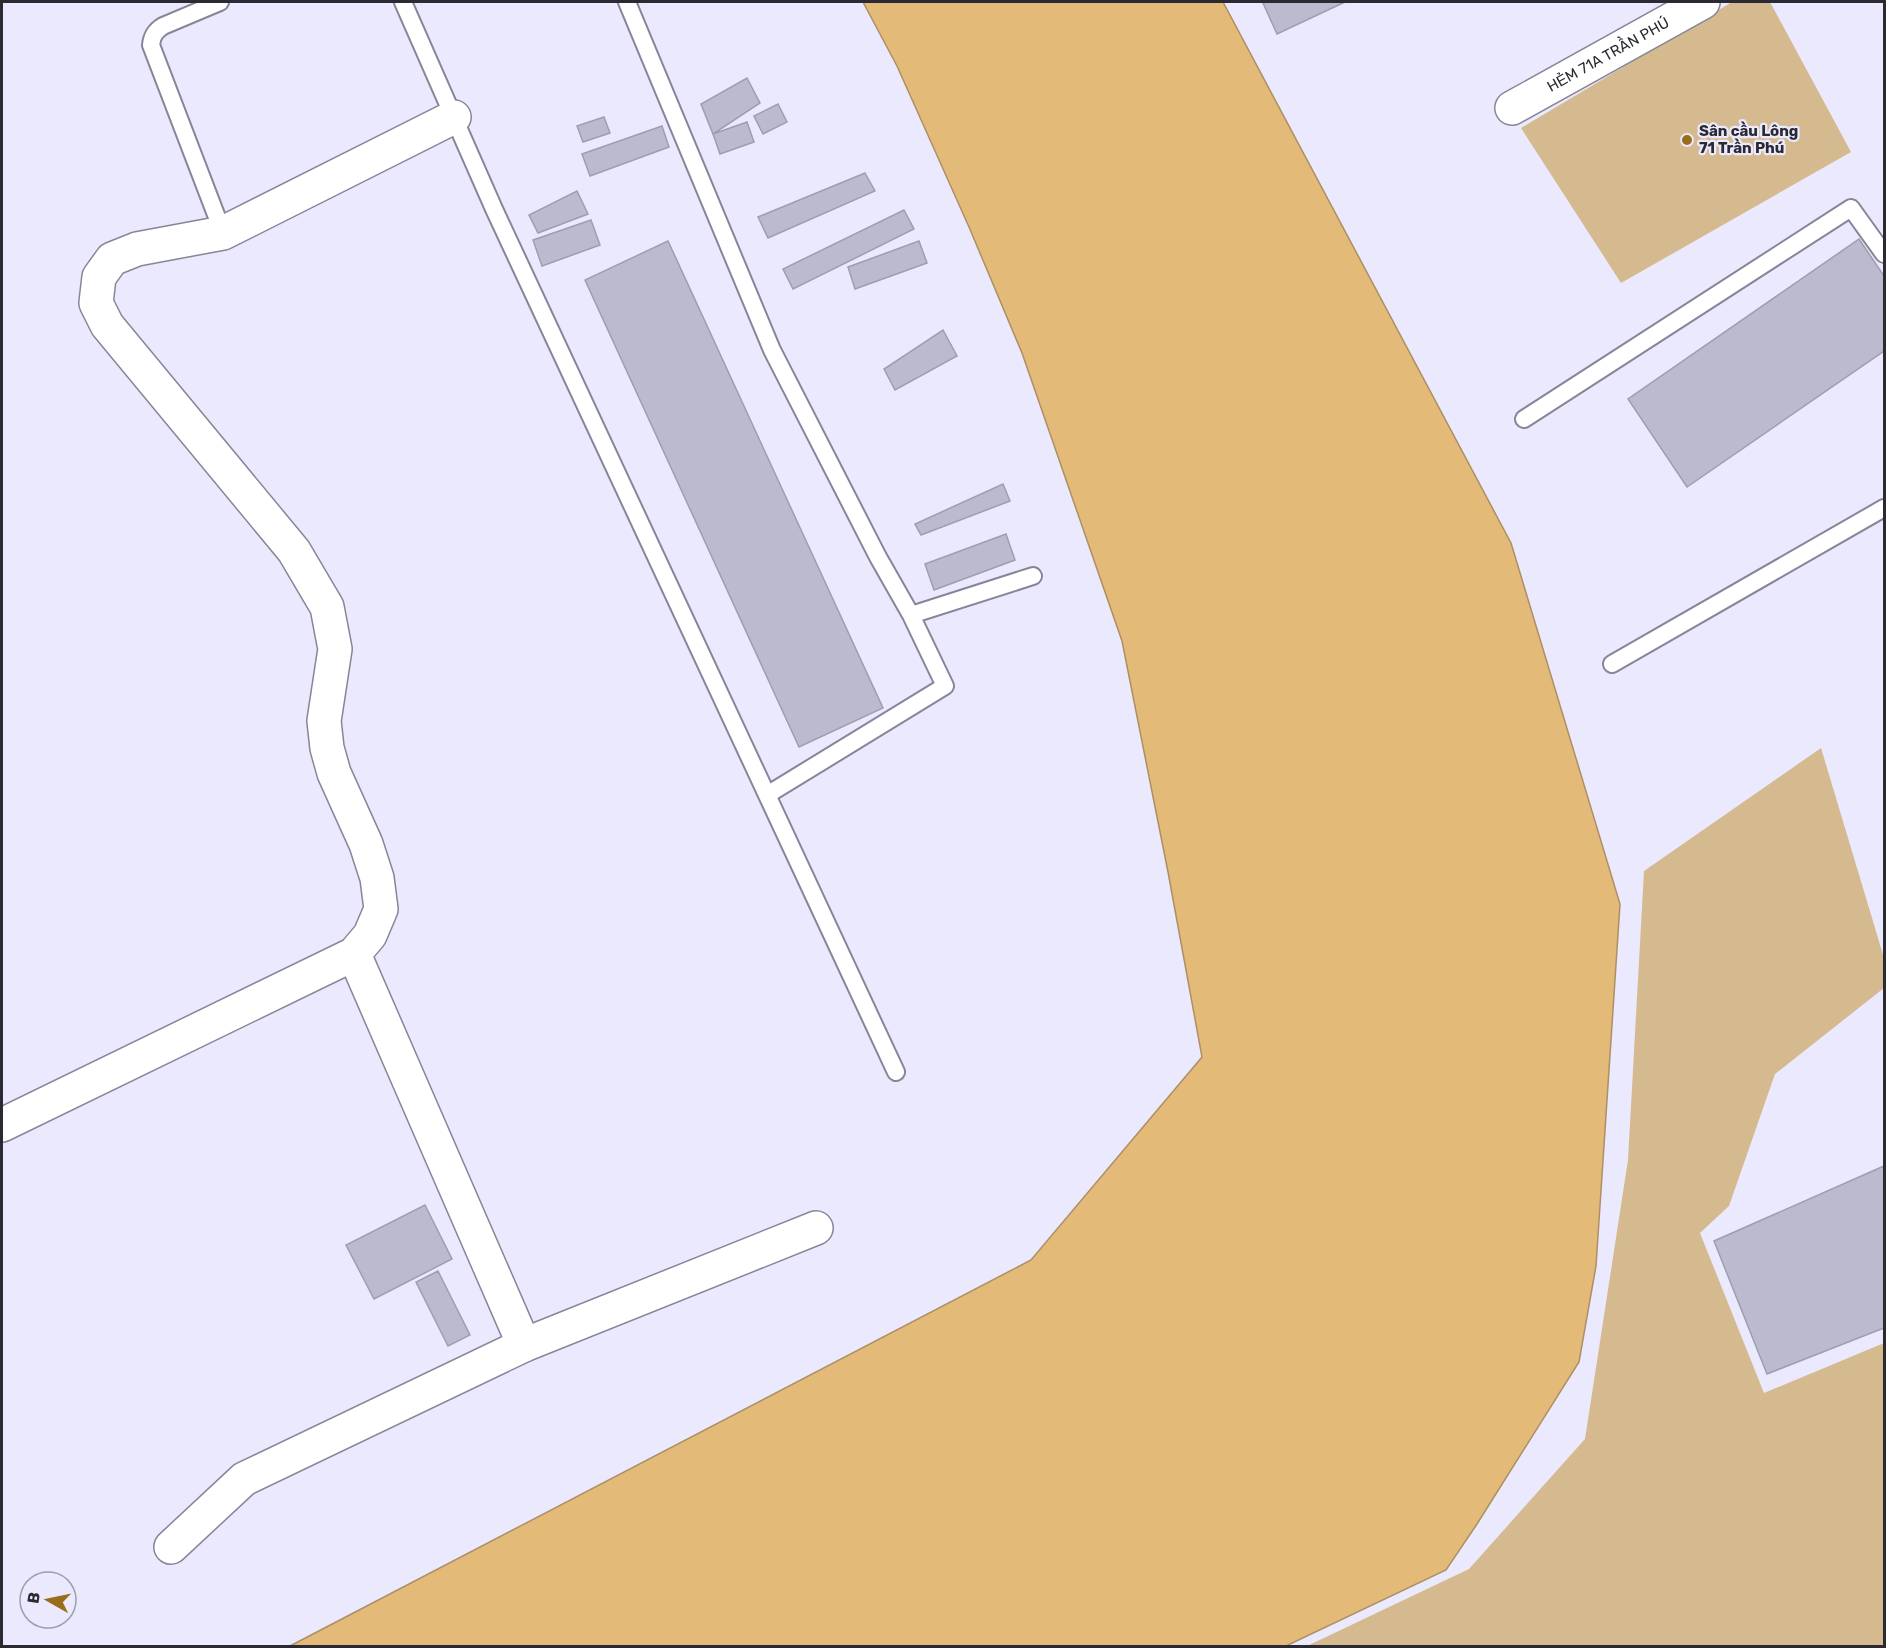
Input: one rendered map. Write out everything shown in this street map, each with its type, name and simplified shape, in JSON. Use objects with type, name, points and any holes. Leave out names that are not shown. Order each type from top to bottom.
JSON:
[{"type":"street","name":"HẺM 71A TRẦN PHÚ","points":[[1512,108],[1703,2]]},
{"type":"street","points":[[2,1125],[354,954],[370,935],[381,909],[377,878],[366,844],[334,773],[327,748],[324,721],[335,649],[327,607],[294,551],[107,325],[96,303],[99,277],[112,259],[137,249],[223,233],[454,117]]},
{"type":"street","points":[[354,954],[524,1345]]},
{"type":"street","points":[[171,1547],[244,1479],[524,1345],[816,1228]]},
{"type":"lane","points":[[220,2],[156,30],[151,45],[223,233]]},
{"type":"lane","points":[[403,2],[494,209],[896,1072]]},
{"type":"lane","points":[[627,2],[772,350],[878,557],[911,615],[945,686],[767,795]]},
{"type":"lane","points":[[1524,419],[1851,208],[1884,254]]},
{"type":"lane","points":[[1612,664],[1884,508]]},
{"type":"lane","points":[[911,615],[1033,576]]},
{"type":"shaded area","points":[[863,2],[1223,2],[1511,543],[1620,904],[1596,1266],[1579,1362],[1446,1570],[1286,1646],[290,1646],[1031,1260],[1202,1057],[1122,641],[1022,353],[897,66]]},
{"type":"shaded area","name":"Sân cầu Lông 71 Trần Phú","points":[[1732,2],[1770,2],[1851,152],[1621,283],[1521,128]]},
{"type":"shaded area","points":[[1821,748],[1884,958],[1884,988],[1775,1074],[1729,1206],[1700,1233],[1764,1393],[1884,1343],[1884,1646],[1307,1646],[1469,1569],[1585,1439],[1628,1160],[1644,871]]},
{"type":"building","points":[[1345,2],[1277,34],[1263,3]]},
{"type":"building","points":[[747,78],[760,103],[713,134],[701,104]]},
{"type":"building","points":[[778,104],[787,122],[763,134],[754,116]]},
{"type":"building","points":[[604,117],[610,133],[583,142],[577,126]]},
{"type":"building","points":[[747,122],[754,142],[720,154],[713,134]]},
{"type":"building","points":[[662,126],[669,147],[590,176],[582,154]]},
{"type":"building","points":[[865,173],[875,191],[768,238],[758,217]]},
{"type":"building","points":[[577,191],[588,214],[538,233],[529,215]]},
{"type":"building","points":[[904,210],[914,229],[793,289],[783,269]]},
{"type":"building","points":[[591,220],[600,245],[542,266],[533,240]]},
{"type":"building","points":[[1859,239],[1884,276],[1884,351],[1687,487],[1628,399]]},
{"type":"building","points":[[668,241],[883,708],[799,747],[585,280]]},
{"type":"building","points":[[919,241],[927,263],[855,289],[848,267]]},
{"type":"building","points":[[943,330],[957,356],[895,390],[884,369]]},
{"type":"building","points":[[1003,484],[1010,501],[921,535],[915,524]]},
{"type":"building","points":[[1006,534],[1015,560],[934,590],[925,564]]},
{"type":"building","points":[[1884,1166],[1884,1328],[1767,1374],[1714,1241]]},
{"type":"building","points":[[425,1205],[452,1259],[374,1299],[346,1245]]},
{"type":"building","points":[[438,1271],[470,1335],[448,1346],[416,1282]]},
{"type":"place","name":"Sân cầu Lông 71 Trần Phú","points":[[1687,140]]}]
